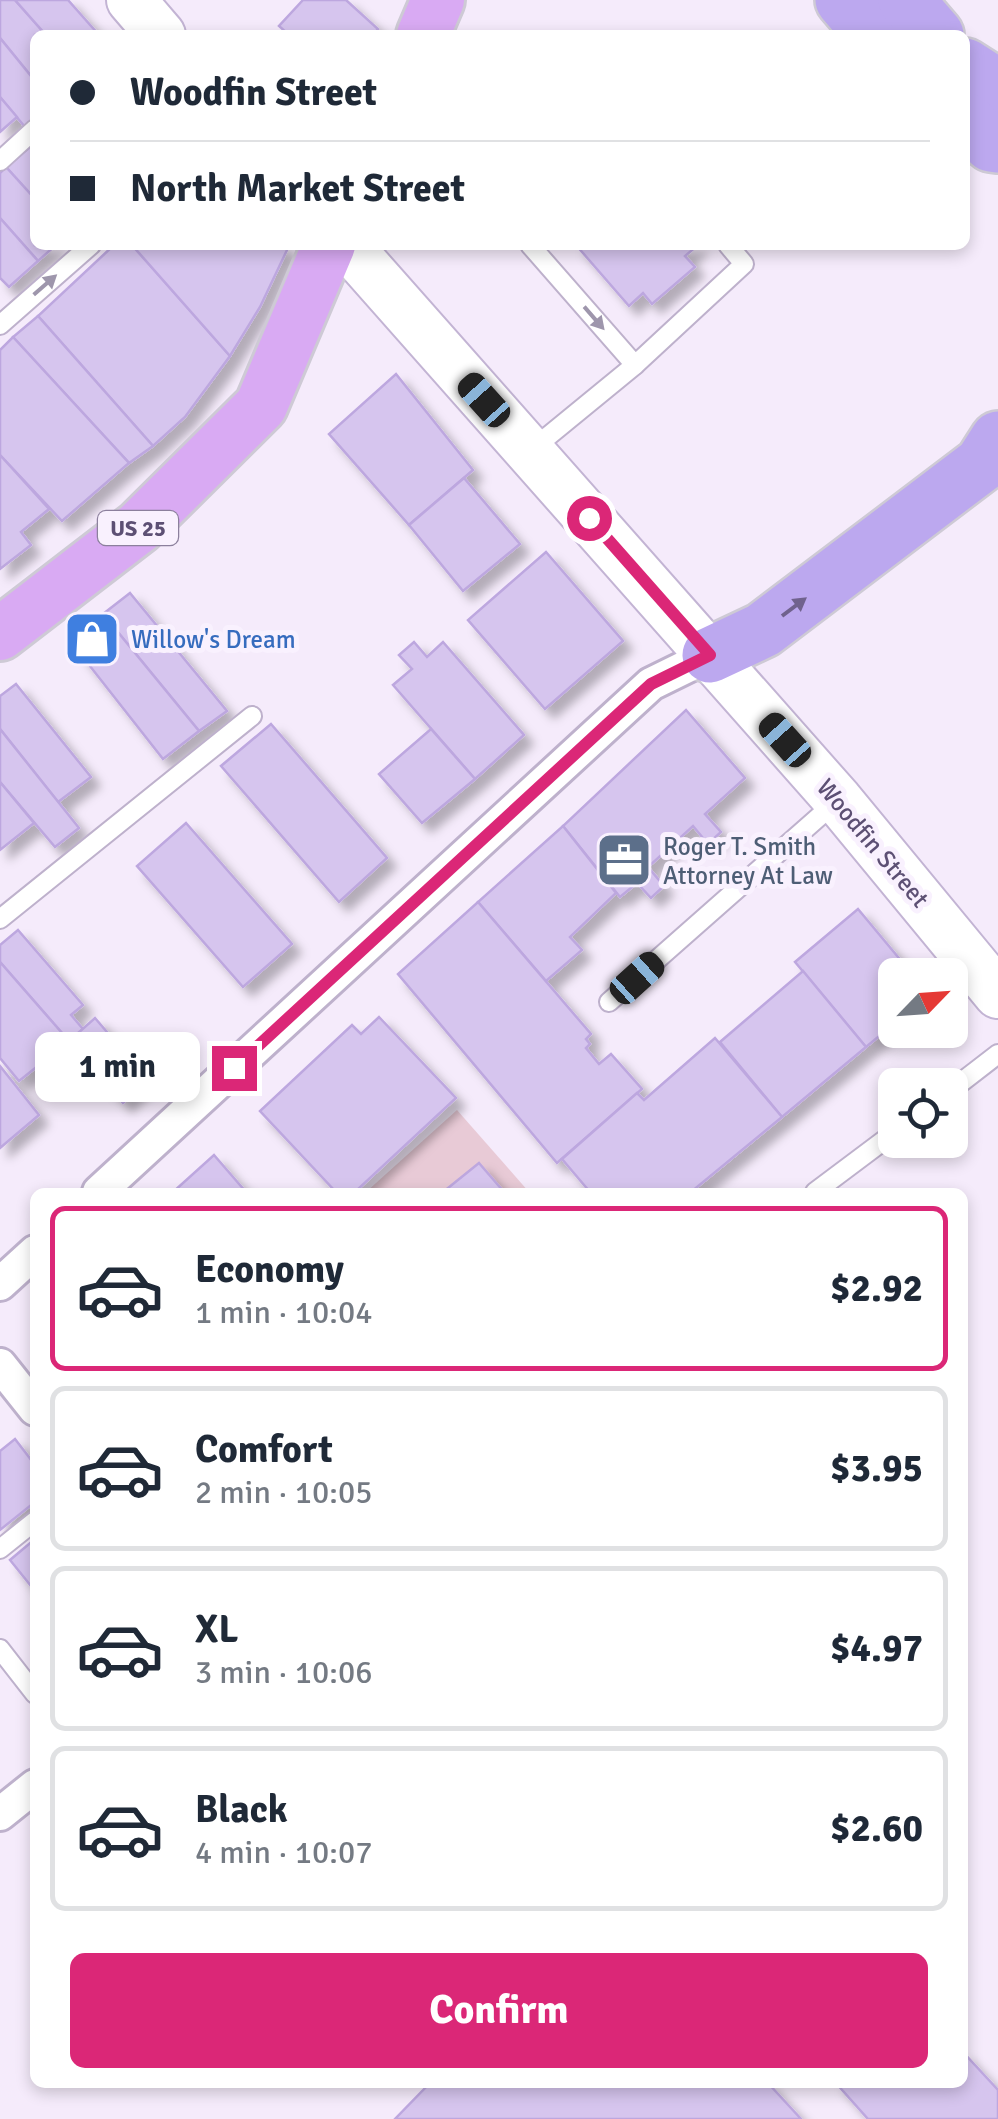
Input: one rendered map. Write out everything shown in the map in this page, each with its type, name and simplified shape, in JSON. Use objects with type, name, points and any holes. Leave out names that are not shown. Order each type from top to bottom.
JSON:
[{"type":"highway","points":[[843,0],[869,30]]},
{"type":"highway","points":[[906,0],[932,30]]},
{"type":"highway","points":[[970,69],[998,87]]},
{"type":"highway","points":[[970,125],[991,144],[998,145]]},
{"type":"highway","points":[[710,655],[763,630],[982,464],[998,439]]},
{"type":"main road","points":[[425,30],[438,0]]},
{"type":"main road","name":"US 25","points":[[0,634],[139,527],[261,406],[328,250]]},
{"type":"main road","name":"Woodfin Street","points":[[352,250],[838,800],[998,994]]},
{"type":"street","points":[[102,1188],[651,684],[710,655]]},
{"type":"street","points":[[0,1284],[30,1257]]},
{"type":"street","points":[[0,1366],[30,1403]]},
{"type":"street","points":[[0,1814],[30,1790]]},
{"type":"lane","points":[[0,161],[30,134]]},
{"type":"lane","points":[[0,325],[85,250]]},
{"type":"lane","points":[[534,250],[634,365]]},
{"type":"lane","points":[[530,451],[634,365],[744,264],[732,250]]},
{"type":"lane","points":[[0,920],[252,716]]},
{"type":"lane","points":[[609,1002],[838,800]]},
{"type":"lane","points":[[968,1076],[998,1054]]},
{"type":"lane","points":[[820,1188],[878,1145]]},
{"type":"lane","points":[[0,1550],[30,1525]]},
{"type":"lane","points":[[0,1649],[30,1688]]},
{"type":"shaded area","points":[[457,1110],[525,1188],[370,1188]]},
{"type":"building","points":[[0,0],[15,0],[42,30],[30,30],[30,75],[0,38]]},
{"type":"building","points":[[15,0],[68,0],[95,30],[42,30]]},
{"type":"building","points":[[303,0],[346,0],[378,29],[283,30],[279,26]]},
{"type":"building","points":[[0,38],[30,75],[30,123],[25,127],[0,97]]},
{"type":"building","points":[[0,97],[17,117],[0,132]]},
{"type":"building","points":[[30,147],[30,193],[6,167]]},
{"type":"building","points":[[6,167],[30,193],[30,250],[50,250],[38,261],[0,218],[0,173]]},
{"type":"building","points":[[0,218],[38,261],[9,287],[0,278]]},
{"type":"building","points":[[109,250],[136,250],[230,356],[185,417],[153,446],[38,316]]},
{"type":"building","points":[[136,250],[287,250],[260,307],[230,356]]},
{"type":"building","points":[[580,250],[692,250],[685,256],[695,267],[652,304],[643,293],[629,306]]},
{"type":"building","points":[[38,316],[153,446],[129,463],[13,337]]},
{"type":"building","points":[[13,337],[129,463],[62,521],[0,455],[0,350]]},
{"type":"building","points":[[396,374],[473,470],[409,525],[329,434]]},
{"type":"building","points":[[0,455],[49,509],[21,532],[31,545],[0,569]]},
{"type":"building","points":[[464,478],[520,544],[463,591],[409,525]]},
{"type":"building","points":[[546,552],[623,641],[545,709],[468,620]]},
{"type":"building","points":[[130,593],[227,711],[199,731],[103,614]]},
{"type":"building","points":[[103,614],[199,731],[163,759],[71,642]]},
{"type":"building","points":[[414,642],[427,657],[443,642],[524,735],[475,779],[393,685],[412,669],[399,655]]},
{"type":"building","points":[[16,684],[91,777],[58,802],[0,729],[0,696]]},
{"type":"building","points":[[686,710],[745,778],[705,814],[721,832],[708,844],[693,826],[648,867],[664,886],[651,898],[637,883],[620,897],[563,826]]},
{"type":"building","points":[[271,724],[387,858],[339,902],[221,766]]},
{"type":"building","points":[[0,729],[79,828],[55,847],[0,782]]},
{"type":"building","points":[[431,729],[475,779],[422,823],[379,774]]},
{"type":"building","points":[[0,782],[34,823],[0,850]]},
{"type":"building","points":[[186,823],[292,944],[243,987],[137,866]]},
{"type":"building","points":[[563,826],[616,893],[570,937],[582,950],[546,981],[478,902]]},
{"type":"building","points":[[478,902],[591,1034],[586,1039],[590,1044],[586,1048],[599,1064],[611,1054],[642,1089],[557,1163],[398,974]]},
{"type":"building","points":[[858,909],[899,958],[878,958],[878,1037],[866,1047],[795,962]]},
{"type":"building","points":[[18,930],[83,1005],[71,1015],[83,1029],[69,1041],[0,962],[0,945]]},
{"type":"building","points":[[0,962],[69,1041],[19,1081],[0,1058]]},
{"type":"building","points":[[803,971],[866,1047],[782,1117],[720,1042]]},
{"type":"building","points":[[379,1017],[456,1098],[359,1188],[332,1188],[260,1111],[352,1025],[361,1034]]},
{"type":"building","points":[[95,1018],[148,1080],[123,1103],[69,1041]]},
{"type":"building","points":[[715,1038],[782,1117],[696,1188],[587,1188],[562,1159],[637,1093],[644,1100]]},
{"type":"building","points":[[0,1066],[39,1115],[0,1148]]},
{"type":"building","points":[[214,1155],[243,1188],[177,1188]]},
{"type":"building","points":[[479,1163],[501,1188],[448,1188]]},
{"type":"building","points":[[15,1439],[30,1458],[30,1506],[0,1530],[0,1451]]},
{"type":"building","points":[[30,1543],[30,1585],[10,1560]]},
{"type":"building","points":[[968,2058],[998,2090],[998,2119],[868,2119],[840,2088],[968,2088]]},
{"type":"building","points":[[425,2088],[773,2088],[801,2119],[395,2119]]},
{"type":"place","name":"Willow's Dream","points":[[92,639]]},
{"type":"place","name":"Roger T. Smith Attorney At Law","points":[[624,860]]},
{"type":"route","points":[[234,1068],[651,684],[710,655],[589,518]]}]
